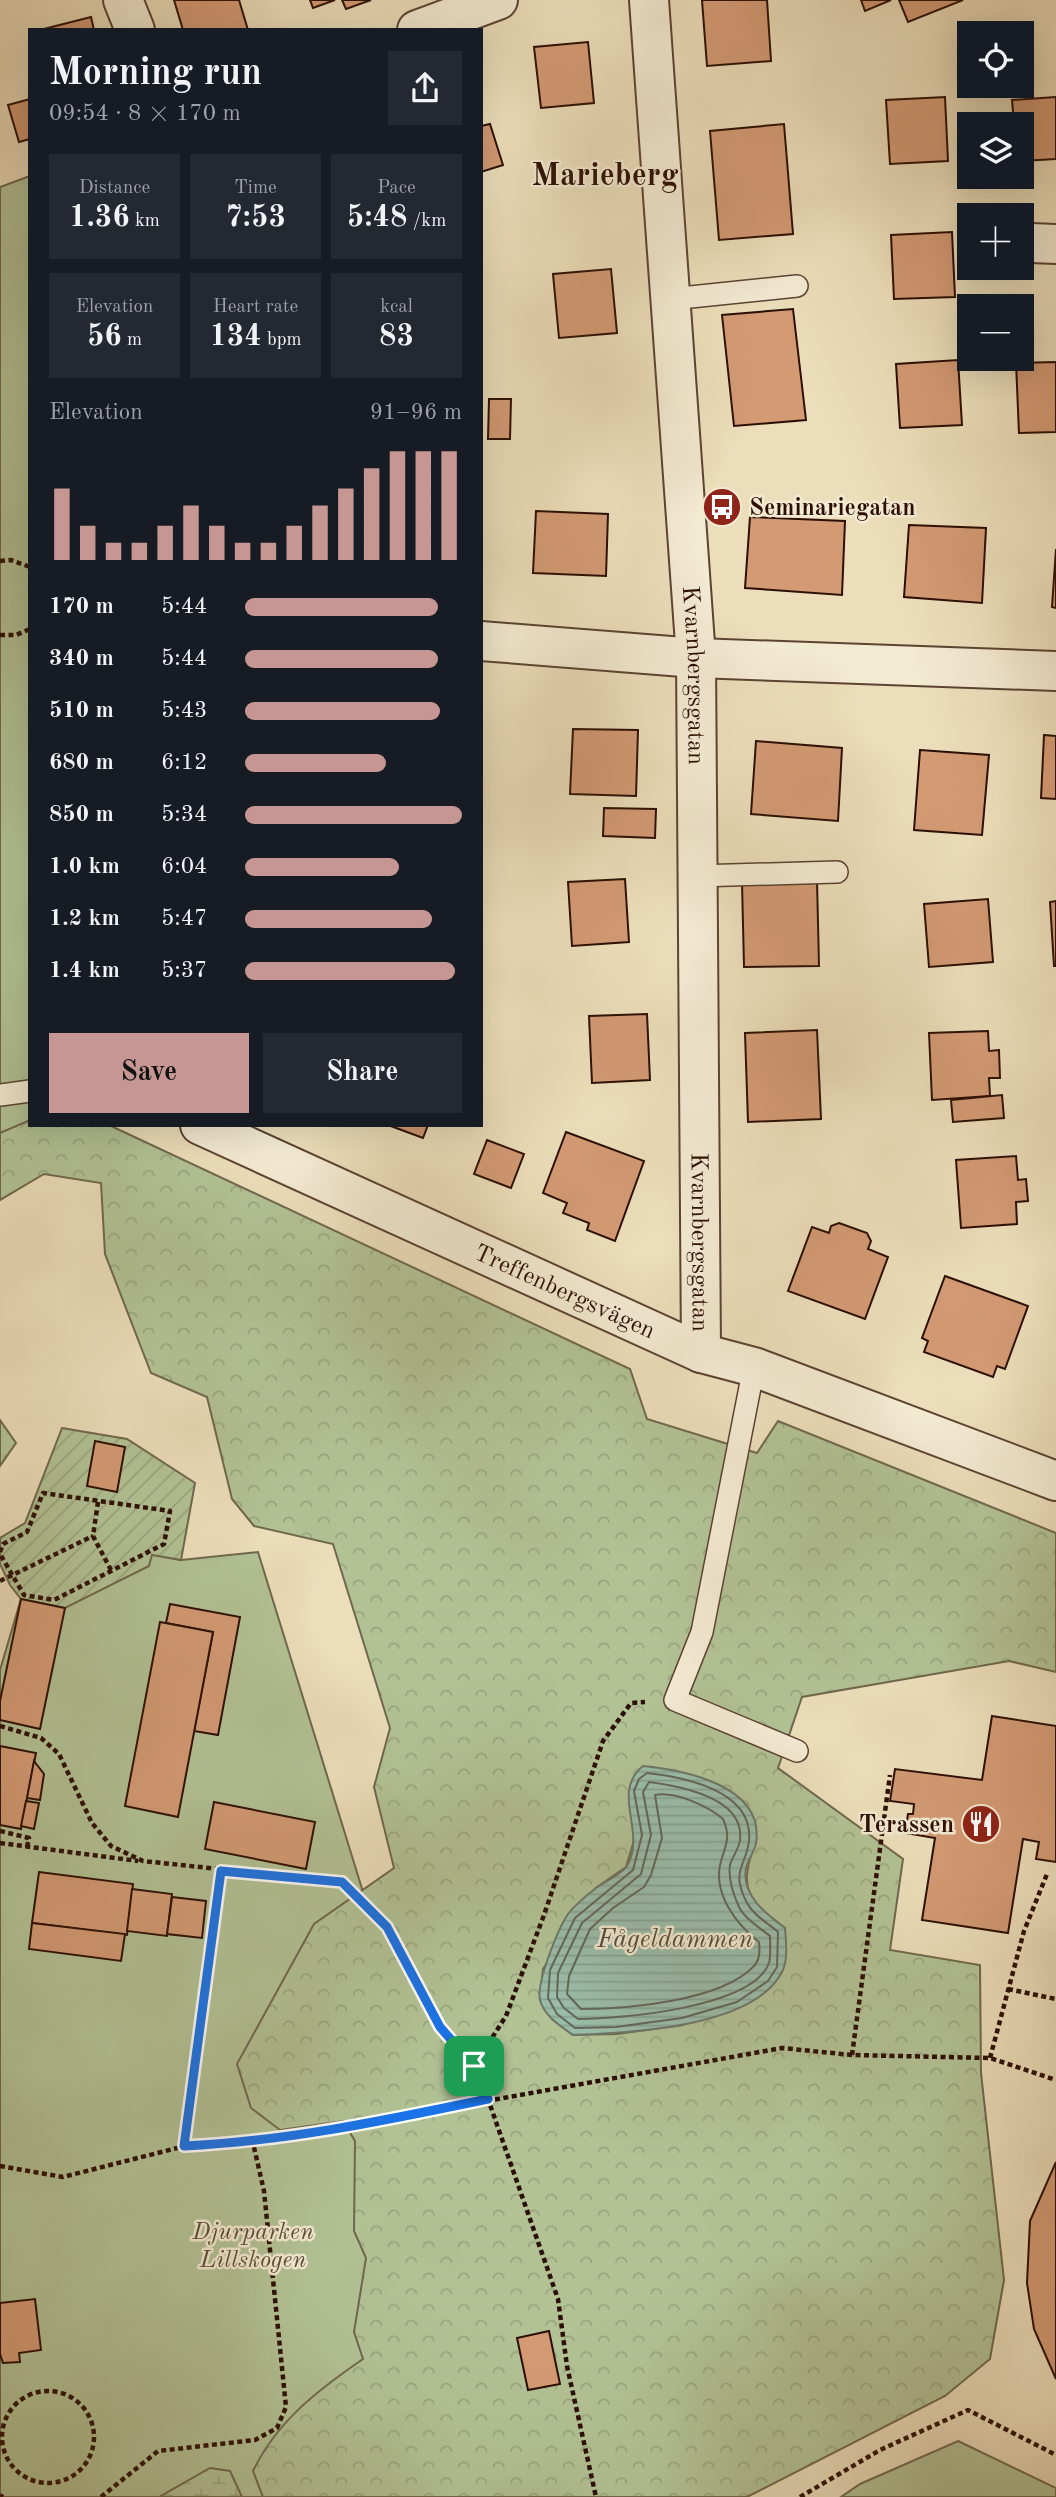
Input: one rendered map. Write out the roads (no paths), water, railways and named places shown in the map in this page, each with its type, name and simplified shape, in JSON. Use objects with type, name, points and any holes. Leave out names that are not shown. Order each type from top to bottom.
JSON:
[{"type":"street","points":[[123,0],[134,28]]},
{"type":"street","points":[[422,28],[498,0]]},
{"type":"street","name":"Kvarnbergsgatan","points":[[649,0],[696,658],[701,1353]]},
{"type":"street","points":[[483,641],[696,658],[1056,671]]},
{"type":"street","name":"Treffenbergsvägen","points":[[204,1127],[701,1353],[754,1367],[1056,1480]]},
{"type":"lane","points":[[671,299],[797,286]]},
{"type":"lane","points":[[697,876],[837,872]]},
{"type":"lane","points":[[0,1096],[28,1091]]},
{"type":"lane","points":[[754,1367],[702,1632],[675,1700],[797,1751]]},
{"type":"water","name":"Fågeldammen","points":[[643,1766],[679,1772],[718,1784],[735,1794],[748,1807],[755,1823],[756,1843],[746,1868],[747,1887],[756,1903],[785,1928],[785,1965],[768,1989],[747,2004],[719,2016],[656,2029],[573,2035],[542,2006],[540,1992],[544,1969],[568,1914],[600,1885],[627,1866],[633,1839],[629,1788]]},
{"type":"place","name":"Seminariegatan","points":[[722,507]]},
{"type":"place","name":"Terassen","points":[[981,1824]]},
{"type":"district","name":"Marieberg","points":[[605,174]]},
{"type":"park label","name":"Djurparken Lillskogen","points":[[253,2245]]}]
